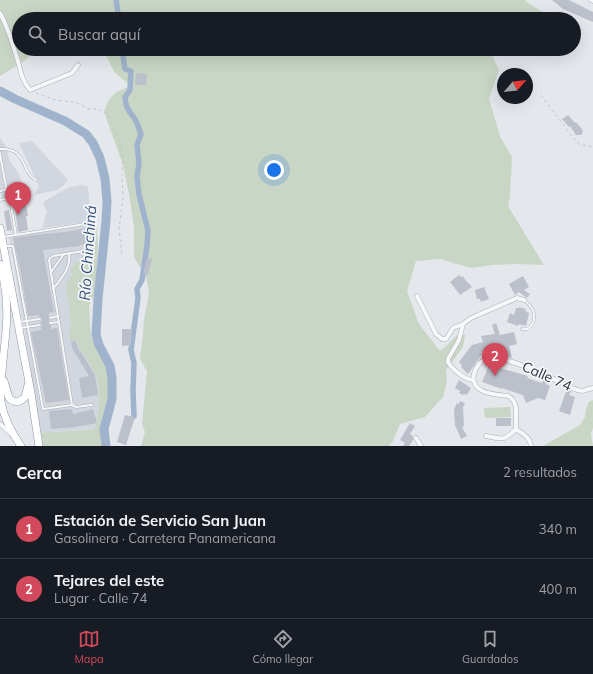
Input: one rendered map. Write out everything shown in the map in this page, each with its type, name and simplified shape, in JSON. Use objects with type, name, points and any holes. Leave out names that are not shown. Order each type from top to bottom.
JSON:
[{"type":"highway","points":[[0,228],[39,446]]},
{"type":"highway","points":[[0,264],[6,310],[6,330],[0,391],[1,403],[8,424],[21,446]]},
{"type":"highway","points":[[2,367],[5,388],[8,398],[12,401],[20,401],[25,397],[28,379]]},
{"type":"street","points":[[0,13],[12,42]]},
{"type":"street","points":[[17,56],[24,83],[30,90],[72,73],[78,65]]},
{"type":"street","points":[[417,296],[436,334],[442,339],[446,339],[453,328],[463,324],[471,318],[517,298],[524,300]]},
{"type":"street","points":[[463,324],[459,340],[448,359],[450,366],[467,379],[473,380],[481,390],[508,396],[511,398],[516,407],[516,429],[506,438],[501,439],[486,436]]},
{"type":"street","name":"Calle 74","points":[[473,380],[473,374],[480,362],[485,358],[496,356],[522,365],[577,390],[582,391],[593,388]]},
{"type":"street","points":[[0,424],[21,446]]},
{"type":"street","points":[[516,429],[527,436],[531,442],[531,446]]},
{"type":"street","points":[[416,438],[421,446]]},
{"type":"lane","points":[[0,149],[5,148],[16,154],[24,161],[32,177],[36,180]]},
{"type":"lane","points":[[0,153],[6,186],[4,190],[0,191]]},
{"type":"lane","points":[[0,200],[10,198],[16,235]]},
{"type":"lane","points":[[2,237],[85,224]]},
{"type":"lane","points":[[4,246],[13,246],[43,409],[72,405],[76,407],[92,405]]},
{"type":"lane","points":[[72,405],[49,260],[50,258],[64,254],[90,250]]},
{"type":"lane","points":[[53,289],[68,268],[70,260],[69,253]]},
{"type":"lane","points":[[51,273],[64,254]]},
{"type":"lane","points":[[522,329],[526,330],[529,328],[534,317],[530,305],[524,300]]},
{"type":"lane","points":[[50,318],[58,316]]},
{"type":"lane","points":[[18,325],[27,321],[40,319]]},
{"type":"lane","points":[[50,323],[59,322]]},
{"type":"lane","points":[[18,325],[28,326],[40,324]]},
{"type":"path","points":[[30,90],[55,100],[75,102],[89,109],[96,109],[107,113],[121,146],[123,158],[123,199],[119,228],[122,256]]},
{"type":"path","points":[[541,95],[579,144],[593,147]]},
{"type":"shaded area","points":[[0,138],[7,148],[9,159],[20,176],[24,197],[5,200],[2,198],[0,189]]},
{"type":"shaded area","points":[[32,141],[68,180],[57,190],[34,195],[39,186],[19,143]]},
{"type":"shaded area","points":[[83,185],[88,187],[91,218],[88,222],[42,228],[47,212],[43,202],[69,187]]},
{"type":"shaded area","points":[[96,224],[98,245],[78,279],[76,298],[101,377],[101,428],[41,433],[9,236]]},
{"type":"green space","points":[[0,0],[525,0],[543,12],[12,12],[12,56],[29,56],[26,60],[0,76]]},
{"type":"green space","points":[[106,56],[492,56],[498,68],[489,99],[500,136],[512,157],[510,197],[508,206],[544,265],[516,264],[471,268],[440,259],[416,261],[407,291],[419,324],[440,351],[458,334],[465,335],[463,347],[446,370],[447,382],[443,397],[425,417],[400,424],[393,441],[389,446],[141,446],[145,432],[142,424],[147,371],[140,359],[144,320],[149,294],[146,277],[134,257],[134,227],[123,165],[104,112],[108,101],[116,92],[131,86],[114,72]]},
{"type":"green space","points":[[96,224],[98,245],[96,290],[89,306],[91,337],[107,368],[109,392],[101,428],[102,446],[43,446],[41,433],[95,429],[99,404],[97,378],[75,339],[71,340],[69,330],[71,329],[71,321],[66,284],[73,274],[70,272],[74,264],[81,261],[83,255],[92,249],[88,225]]},
{"type":"green space","points":[[593,400],[593,428],[591,434],[593,446],[543,446],[580,425],[585,417],[589,402]]},
{"type":"green space","points":[[510,407],[511,417],[485,418],[484,408]]},
{"type":"building","points":[[552,0],[569,0],[593,12],[593,22],[581,17],[581,12],[570,12],[563,9]]},
{"type":"building","points":[[136,73],[147,74],[146,85],[135,85]]},
{"type":"building","points":[[568,115],[582,129],[583,132],[581,135],[576,135],[570,126],[569,127],[562,119]]},
{"type":"building","points":[[25,199],[28,216],[26,216],[28,230],[18,232],[14,201]]},
{"type":"building","points":[[9,210],[13,233],[12,230],[7,231],[4,211]]},
{"type":"building","points":[[87,228],[90,243],[80,246],[43,250],[54,312],[49,313],[48,318],[50,320],[48,324],[51,325],[51,329],[57,328],[69,400],[46,403],[31,332],[41,330],[42,324],[40,322],[42,321],[42,318],[39,317],[39,315],[28,316],[20,268],[13,238]]},
{"type":"building","points":[[147,258],[152,259],[148,275],[143,274]]},
{"type":"building","points":[[459,275],[461,277],[462,276],[472,287],[460,295],[450,282]]},
{"type":"building","points":[[523,276],[529,287],[524,290],[530,294],[527,298],[519,292],[515,295],[509,284]]},
{"type":"building","points":[[484,287],[489,299],[481,302],[480,299],[477,299],[475,290]]},
{"type":"building","points":[[519,307],[526,309],[525,311],[529,313],[526,326],[519,324],[518,326],[507,322],[510,313],[514,315],[516,308]]},
{"type":"building","points":[[496,323],[500,335],[514,332],[517,344],[509,346],[512,358],[505,355],[503,347],[481,352],[482,354],[468,374],[461,367],[462,365],[459,362],[472,345],[483,342],[481,336],[495,334],[492,325]]},
{"type":"building","points":[[122,329],[132,329],[131,345],[122,346]]},
{"type":"building","points":[[75,340],[80,352],[95,375],[98,395],[82,398],[79,378],[89,376],[72,348],[71,341]]},
{"type":"building","points":[[489,365],[528,376],[527,378],[542,383],[543,380],[547,382],[546,384],[550,386],[545,400],[538,398],[526,403],[523,395],[482,382]]},
{"type":"building","points":[[459,380],[471,388],[467,395],[459,393],[460,391],[455,388]]},
{"type":"building","points":[[567,389],[571,391],[569,395],[575,397],[570,415],[559,411]]},
{"type":"building","points":[[460,401],[465,403],[463,407],[464,426],[462,427],[467,436],[461,439],[455,425],[454,409]]},
{"type":"building","points":[[72,409],[73,414],[93,409],[97,423],[51,429],[49,411]]},
{"type":"building","points":[[125,415],[135,417],[126,445],[117,442]]},
{"type":"building","points":[[496,418],[511,418],[511,426],[496,426]]},
{"type":"building","points":[[410,423],[415,426],[410,434],[413,436],[413,440],[409,446],[403,446],[405,443],[400,440]]},
{"type":"waterway","points":[[116,0],[118,12]]},
{"type":"waterway","points":[[123,56],[125,69],[131,71],[130,90],[125,97],[126,105],[136,121],[141,134],[137,145],[139,163],[137,177],[139,194],[148,231],[142,280],[137,289],[138,298],[131,350],[134,363],[134,416]]},
{"type":"waterway","name":"Río Chinchiná","points":[[0,91],[65,121],[86,134],[93,143],[100,158],[105,179],[107,201],[96,335],[99,345],[110,366],[112,378],[112,399],[104,429],[106,446]]},
{"type":"place","name":"Estación de Servicio San Juan","points":[[18,215]]},
{"type":"place","name":"Tejares del este","points":[[495,376]]}]
